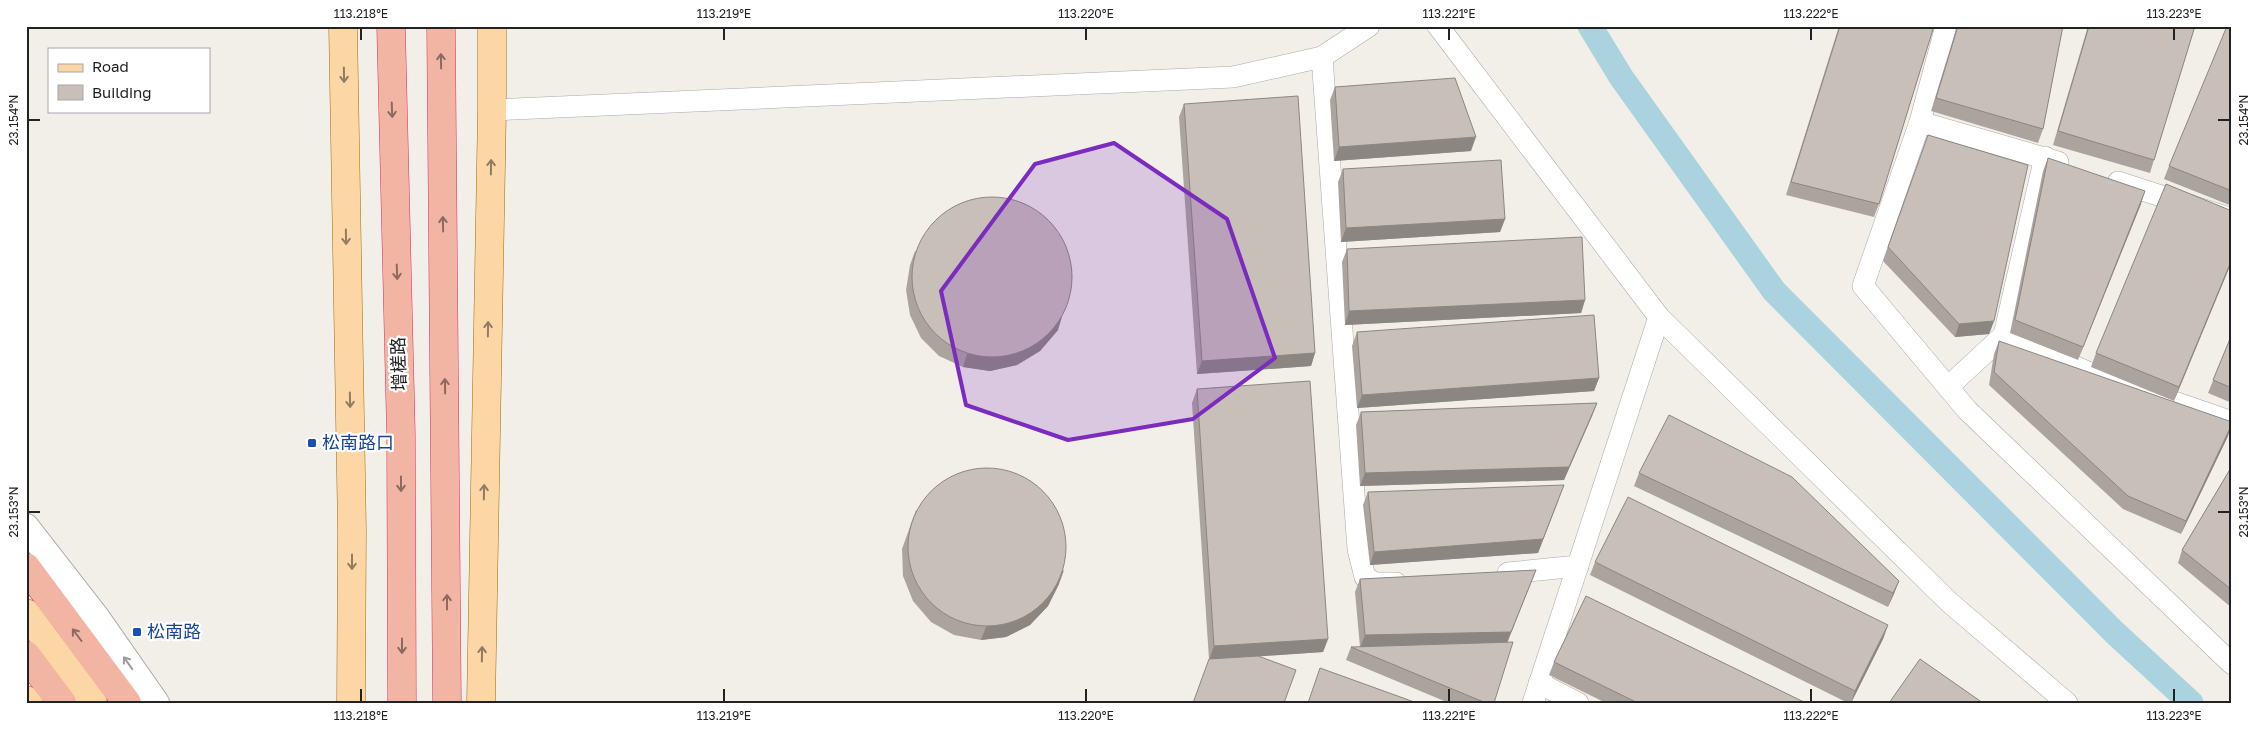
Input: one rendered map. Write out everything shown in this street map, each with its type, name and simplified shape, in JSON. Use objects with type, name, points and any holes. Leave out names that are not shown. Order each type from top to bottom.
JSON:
[{"type":"highway","name":"增槎路","points":[[392,26],[401,435],[402,703]]},
{"type":"highway","points":[[441,26],[447,703]]},
{"type":"highway","points":[[26,567],[127,703]]},
{"type":"highway","points":[[26,655],[62,703]]},
{"type":"main road","points":[[343,26],[352,530],[348,695]]},
{"type":"main road","points":[[481,703],[492,26]]},
{"type":"main road","points":[[28,610],[94,701]]},
{"type":"main road","points":[[26,700],[29,703]]},
{"type":"street","points":[[492,110],[1233,77],[1322,57],[1369,26]]},
{"type":"street","points":[[1438,26],[1659,317],[1949,602],[2067,703]]},
{"type":"street","points":[[1946,26],[1920,122],[1862,286],[1967,410],[2232,664]]},
{"type":"street","points":[[1322,57],[1358,549],[1365,577],[1375,583],[1417,582]]},
{"type":"street","points":[[1920,122],[2072,166]]},
{"type":"street","points":[[1948,387],[2004,335],[2045,157]]},
{"type":"street","points":[[2100,176],[2232,219]]},
{"type":"street","points":[[1578,703],[1536,693],[1659,317]]},
{"type":"street","points":[[2004,335],[2090,373],[2232,422]]},
{"type":"street","points":[[26,527],[96,617],[156,703]]},
{"type":"street","points":[[1493,574],[1578,566]]},
{"type":"highlighted area","points":[[1114,143],[1227,219],[1275,358],[1193,419],[1068,440],[966,405],[941,291],[1035,164]]},
{"type":"building","points":[[1840,26],[1934,26],[1879,204],[1791,182]]},
{"type":"building","points":[[1958,26],[2063,26],[2043,129],[1936,98]]},
{"type":"building","points":[[2089,26],[2195,26],[2154,160],[2058,131]]},
{"type":"building","points":[[2227,26],[2232,26],[2232,191],[2169,166]]},
{"type":"building","points":[[1455,78],[1476,137],[1339,147],[1335,87]]},
{"type":"building","points":[[1298,96],[1315,353],[1202,361],[1184,104]]},
{"type":"building","points":[[1928,135],[2028,165],[1994,321],[1959,324],[1888,247]]},
{"type":"building","points":[[2048,158],[2145,191],[2083,347],[2015,320]]},
{"type":"building","points":[[1501,160],[1505,219],[1346,228],[1343,169]]},
{"type":"building","points":[[2166,184],[2232,211],[2232,259],[2179,387],[2096,353]]},
{"type":"building","points":[[1000,197],[1030,206],[1049,220],[1059,232],[1066,246],[1071,261],[1071,293],[1066,308],[1059,322],[1049,334],[1037,344],[1015,354],[1000,357],[984,357],[969,354],[947,344],[925,322],[913,293],[912,269],[915,254],[925,232],[947,210],[976,198]]},
{"type":"building","points":[[1582,237],[1585,300],[1349,311],[1347,249]]},
{"type":"building","points":[[1594,315],[1599,378],[1362,395],[1357,332]]},
{"type":"building","points":[[2232,334],[2232,388],[2213,380]]},
{"type":"building","points":[[1999,341],[2232,422],[2186,521],[2128,496],[1994,372]]},
{"type":"building","points":[[1310,381],[1328,639],[1214,646],[1197,389]]},
{"type":"building","points":[[1597,403],[1569,467],[1365,473],[1361,412]]},
{"type":"building","points":[[1669,415],[1792,477],[1899,581],[1893,593],[1639,473]]},
{"type":"building","points":[[2232,466],[2232,590],[2182,550]]},
{"type":"building","points":[[995,468],[1010,471],[1024,477],[1043,491],[1053,503],[1063,524],[1066,547],[1063,570],[1053,591],[1043,603],[1031,613],[1010,623],[995,626],[979,626],[964,623],[943,613],[921,591],[909,563],[908,539],[911,524],[921,503],[943,481],[971,469]]},
{"type":"building","points":[[1564,485],[1543,539],[1374,552],[1368,492]]},
{"type":"building","points":[[1628,497],[1888,625],[1855,691],[1595,562]]},
{"type":"building","points":[[1536,570],[1511,632],[1365,635],[1360,579]]},
{"type":"building","points":[[1586,596],[1806,703],[1638,703],[1554,662]]},
{"type":"building","points":[[1513,642],[1494,703],[1486,703],[1351,647]]},
{"type":"building","points":[[1258,656],[1296,670],[1284,703],[1193,703],[1209,659]]},
{"type":"building","points":[[1920,659],[1983,703],[1889,703]]},
{"type":"building","points":[[1320,668],[1417,703],[1308,703]]},
{"type":"waterway","points":[[1590,26],[1621,77],[1774,291],[2115,633],[2191,703]]},
{"type":"place","name":"松南路口","points":[[312,443]]},
{"type":"place","name":"松南路","points":[[137,632]]}]
